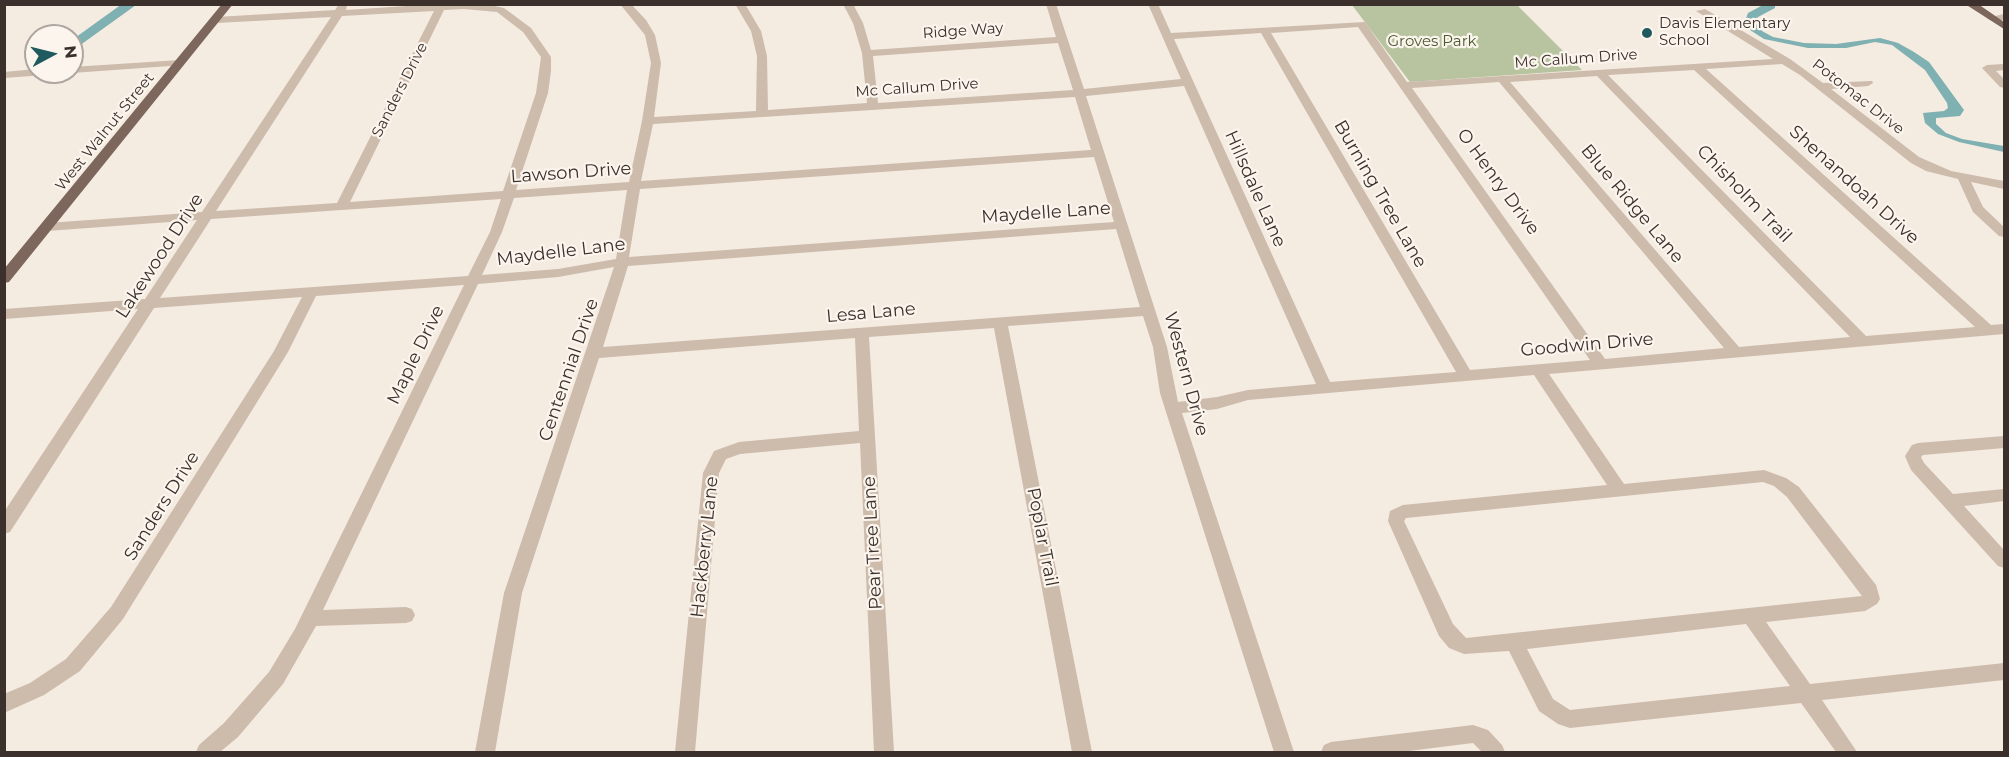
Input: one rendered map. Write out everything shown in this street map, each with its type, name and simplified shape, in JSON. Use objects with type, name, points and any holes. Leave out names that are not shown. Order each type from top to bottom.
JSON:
[{"type":"main road","name":"West Walnut Street","points":[[4,279],[228,4]]},
{"type":"main road","points":[[1970,4],[2004,26]]},
{"type":"main road","points":[[1985,4],[2004,17]]},
{"type":"street","points":[[740,4],[756,31],[762,56],[762,114]]},
{"type":"street","points":[[854,4],[848,5],[858,23],[867,53],[873,106]]},
{"type":"street","name":"Western Drive","points":[[1051,4],[1160,347],[1168,393],[1284,753]]},
{"type":"street","name":"Hillsdale Lane","points":[[1153,4],[1325,388]]},
{"type":"street","name":"Centennial Drive","points":[[485,753],[513,593],[614,297],[648,121],[656,63],[654,49],[642,22],[628,5]]},
{"type":"street","name":"Sanders Drive","points":[[341,207],[442,6]]},
{"type":"street","name":"Maple Drive","points":[[206,753],[231,730],[276,678],[302,635],[496,232],[542,93],[546,57],[519,22],[500,10],[464,6],[341,9],[216,20]]},
{"type":"street","name":"Lakewood Drive","points":[[4,527],[341,9]]},
{"type":"street","name":"Potomac Drive","points":[[1701,11],[1822,86],[1915,160],[1930,168],[2004,186]]},
{"type":"street","points":[[1992,18],[2004,17]]},
{"type":"street","name":"O Henry Drive","points":[[1264,30],[1360,24],[1601,364]]},
{"type":"street","points":[[1166,36],[1264,30]]},
{"type":"street","name":"Burning Tree Lane","points":[[1264,30],[1466,376]]},
{"type":"street","name":"Ridge Way","points":[[867,53],[1061,40]]},
{"type":"street","name":"Mc Callum Drive","points":[[1405,85],[1786,62]]},
{"type":"street","points":[[84,69],[180,63]]},
{"type":"street","name":"Shenandoah Drive","points":[[1696,67],[1987,330]]},
{"type":"street","points":[[2004,67],[1987,68],[2004,85]]},
{"type":"street","points":[[4,75],[24,73]]},
{"type":"street","name":"Chisholm Trail","points":[[1600,73],[1862,341]]},
{"type":"street","name":"Blue Ridge Lane","points":[[1502,79],[1735,352]]},
{"type":"street","name":"Mc Callum Drive","points":[[648,121],[1078,93],[1188,82]]},
{"type":"street","points":[[1822,86],[1868,83]]},
{"type":"street","name":"Lawson Drive","points":[[46,227],[1097,153]]},
{"type":"street","points":[[1964,177],[1977,209],[2004,233]]},
{"type":"street","name":"Maydelle Lane","points":[[4,314],[474,280],[558,273],[621,262],[1121,225]]},
{"type":"street","name":"Sanders Drive","points":[[4,704],[37,689],[73,665],[117,613],[281,352],[311,292]]},
{"type":"street","name":"Lesa Lane","points":[[595,353],[1149,311]]},
{"type":"street","name":"Poplar Trail","points":[[1000,322],[1082,753]]},
{"type":"street","name":"Goodwin Drive","points":[[1173,408],[1217,403],[1248,395],[2004,329]]},
{"type":"street","name":"Pear Tree Lane","points":[[862,333],[884,753]]},
{"type":"street","points":[[1538,369],[1618,490]]},
{"type":"street","name":"Hackberry Lane","points":[[685,753],[711,473],[720,455],[740,448],[867,436]]},
{"type":"street","points":[[2002,556],[1917,466],[1914,456],[1918,449],[2004,442]]},
{"type":"street","points":[[1764,476],[1780,482],[1793,492],[1870,590],[1871,599],[1865,603],[1514,643],[1464,646],[1456,642],[1446,630],[1395,516],[1403,512],[1618,490],[1764,476]]},
{"type":"street","points":[[1950,501],[2004,495]]},
{"type":"street","points":[[309,618],[406,615]]},
{"type":"street","points":[[1751,616],[1847,753]]},
{"type":"street","points":[[1514,643],[1546,705],[1558,715],[1570,719],[2004,672]]},
{"type":"street","points":[[1331,753],[1473,734],[1481,738],[1495,753]]},
{"type":"green space","name":"Groves Park","points":[[1352,5],[1517,5],[1582,70],[1410,82]]},
{"type":"water","points":[[122,4],[136,5],[84,42],[84,31]]},
{"type":"water","points":[[1763,5],[1775,5],[1775,8],[1758,17],[1756,24],[1762,31],[1773,37],[1804,43],[1836,44],[1880,38],[1898,43],[1914,52],[1929,62],[1964,110],[1960,116],[1936,118],[1936,124],[1946,133],[1962,139],[2004,146],[2004,152],[1959,142],[1938,134],[1925,123],[1923,113],[1944,111],[1948,108],[1947,103],[1925,70],[1892,45],[1875,42],[1846,48],[1808,48],[1764,39],[1750,30],[1745,21],[1748,13]]},
{"type":"place","name":"Davis Elementary School","points":[[1647,33]]}]
